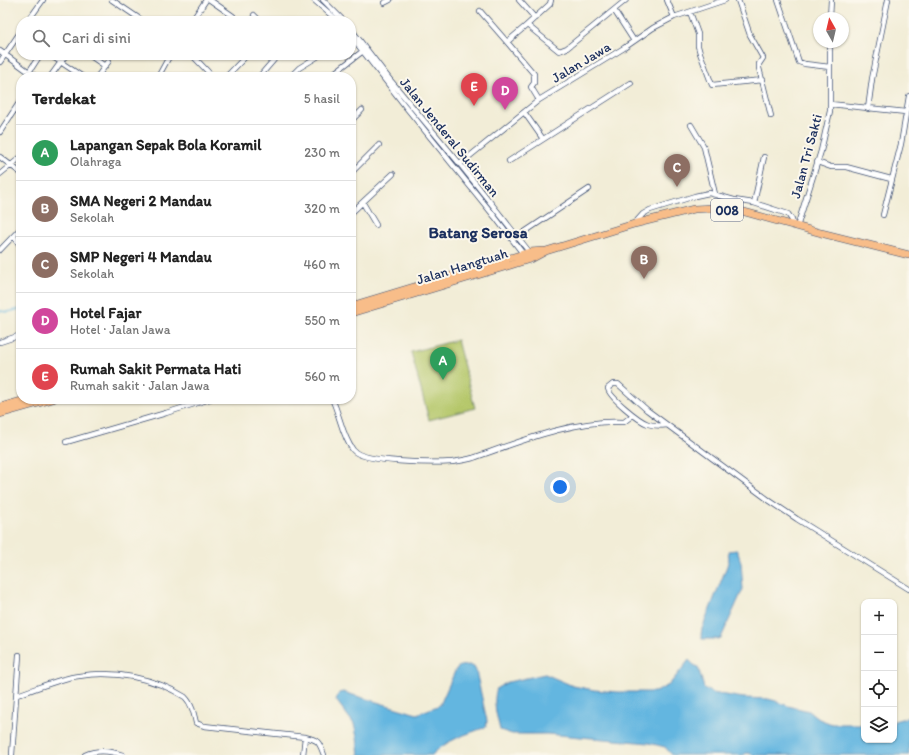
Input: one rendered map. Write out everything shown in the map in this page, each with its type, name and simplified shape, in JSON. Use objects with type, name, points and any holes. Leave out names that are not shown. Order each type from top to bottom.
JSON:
[{"type":"highway","name":"008","points":[[634,224],[694,209],[713,208],[741,212],[909,254]]},
{"type":"highway","name":"Jalan Hangtuah","points":[[356,305],[392,297],[634,224]]},
{"type":"highway","name":"Jalan Hangtuah","points":[[356,311],[392,297]]},
{"type":"highway","points":[[0,407],[16,402]]},
{"type":"highway","points":[[0,414],[29,404]]},
{"type":"street","points":[[32,16],[43,0]]},
{"type":"street","points":[[112,0],[135,16]]},
{"type":"street","points":[[195,16],[206,0]]},
{"type":"street","points":[[210,0],[233,16]]},
{"type":"street","points":[[384,3],[390,0]]},
{"type":"street","points":[[519,0],[535,18]]},
{"type":"street","points":[[507,42],[550,4],[551,0]]},
{"type":"street","points":[[528,25],[557,51],[560,51],[626,0]]},
{"type":"street","points":[[667,0],[674,17]]},
{"type":"street","name":"Jalan Jawa","points":[[460,164],[539,100],[660,24],[674,17],[715,2],[725,0]]},
{"type":"street","points":[[738,0],[750,35],[763,58],[759,65],[771,116]]},
{"type":"street","points":[[778,0],[799,62],[830,67]]},
{"type":"street","points":[[830,0],[830,12]]},
{"type":"street","points":[[868,109],[872,78],[888,0]]},
{"type":"street","points":[[319,1],[333,16]]},
{"type":"street","points":[[319,1],[338,16]]},
{"type":"street","points":[[614,10],[634,41]]},
{"type":"street","points":[[480,11],[534,74],[534,83],[531,87],[539,100]]},
{"type":"street","points":[[690,12],[698,34],[698,46],[700,53],[712,85],[763,80]]},
{"type":"street","name":"Jalan Jenderal Sudirman","points":[[356,36],[390,81],[460,164],[517,237],[528,256]]},
{"type":"street","points":[[0,62],[2,52],[16,37]]},
{"type":"street","name":"Jalan Jenderal Sudirman","points":[[356,42],[469,186],[528,256]]},
{"type":"street","name":"Jalan Tri Sakti","points":[[795,226],[818,162],[825,134],[830,104],[830,48]]},
{"type":"street","points":[[356,56],[363,51]]},
{"type":"street","points":[[2,52],[29,72],[37,60]]},
{"type":"street","points":[[58,60],[76,72]]},
{"type":"street","points":[[96,60],[105,66]]},
{"type":"street","points":[[161,72],[167,60]]},
{"type":"street","points":[[197,60],[208,72]]},
{"type":"street","points":[[231,72],[242,60]]},
{"type":"street","points":[[263,72],[274,60]]},
{"type":"street","points":[[295,72],[312,60]]},
{"type":"street","points":[[335,72],[351,60]]},
{"type":"street","points":[[101,72],[109,61]]},
{"type":"street","points":[[54,72],[61,62]]},
{"type":"street","points":[[509,161],[631,83]]},
{"type":"street","points":[[883,215],[901,144],[909,96]]},
{"type":"street","points":[[830,104],[906,112]]},
{"type":"street","points":[[0,132],[16,108]]},
{"type":"street","points":[[356,116],[362,110]]},
{"type":"street","points":[[524,112],[543,139]]},
{"type":"street","points":[[691,124],[704,148],[715,194]]},
{"type":"street","points":[[356,168],[378,145]]},
{"type":"street","points":[[0,157],[16,169]]},
{"type":"street","points":[[754,203],[764,157]]},
{"type":"street","points":[[0,174],[16,161]]},
{"type":"street","points":[[818,162],[831,167],[846,167],[891,179]]},
{"type":"street","points":[[356,209],[393,174]]},
{"type":"street","points":[[469,186],[474,182]]},
{"type":"street","points":[[517,237],[589,189]]},
{"type":"street","points":[[634,224],[643,214],[650,210],[709,193],[734,200],[754,203],[788,214],[795,226]]},
{"type":"street","points":[[731,210],[734,200]]},
{"type":"street","points":[[364,203],[376,225]]},
{"type":"street","points":[[0,250],[16,234]]},
{"type":"street","points":[[0,342],[16,337]]},
{"type":"street","points":[[667,426],[647,423],[633,415],[610,393],[608,388],[610,385],[616,383],[618,384],[667,426],[797,520],[909,589]]},
{"type":"street","points":[[66,442],[166,414],[195,404]]},
{"type":"street","points":[[334,404],[352,449],[360,455],[381,460],[439,462],[462,460],[473,458],[550,432],[590,423],[624,422],[633,415]]},
{"type":"street","points":[[12,755],[20,655]]},
{"type":"street","points":[[17,696],[79,676],[104,674],[142,679],[161,685],[180,694],[188,700],[196,723],[204,726],[306,737],[316,740],[324,755]]},
{"type":"street","points":[[303,755],[306,737]]},
{"type":"street","points":[[85,755],[98,751],[113,752],[123,755]]},
{"type":"green space","points":[[457,340],[475,408],[429,420],[411,352]]},
{"type":"water","points":[[737,550],[741,562],[743,589],[721,638],[702,639],[702,629],[727,566],[729,558],[728,551]]},
{"type":"water","points":[[689,660],[698,667],[704,688],[712,693],[776,701],[788,706],[809,711],[819,719],[832,724],[861,724],[861,743],[897,743],[897,720],[909,717],[909,755],[756,755],[747,753],[743,755],[672,755],[665,747],[649,743],[547,734],[512,734],[500,730],[495,698],[497,688],[508,682],[545,674],[573,686],[594,690],[618,692],[655,692],[669,685]]},
{"type":"water","points":[[469,665],[474,667],[476,671],[487,721],[486,727],[450,741],[432,755],[359,755],[354,724],[336,700],[339,693],[343,692],[417,714],[440,705],[456,669],[460,666]]},
{"type":"waterway","points":[[0,311],[8,312],[16,310]]},
{"type":"place","name":"Rumah Sakit Permata Hati","points":[[474,106]]},
{"type":"place","name":"Hotel Fajar","points":[[505,110]]},
{"type":"place","name":"SMP Negeri 4 Mandau","points":[[677,187]]},
{"type":"place","name":"SMA Negeri 2 Mandau","points":[[644,279]]},
{"type":"place","name":"Lapangan Sepak Bola Koramil","points":[[443,380]]},
{"type":"district","name":"Batang Serosa","points":[[478,232]]}]
